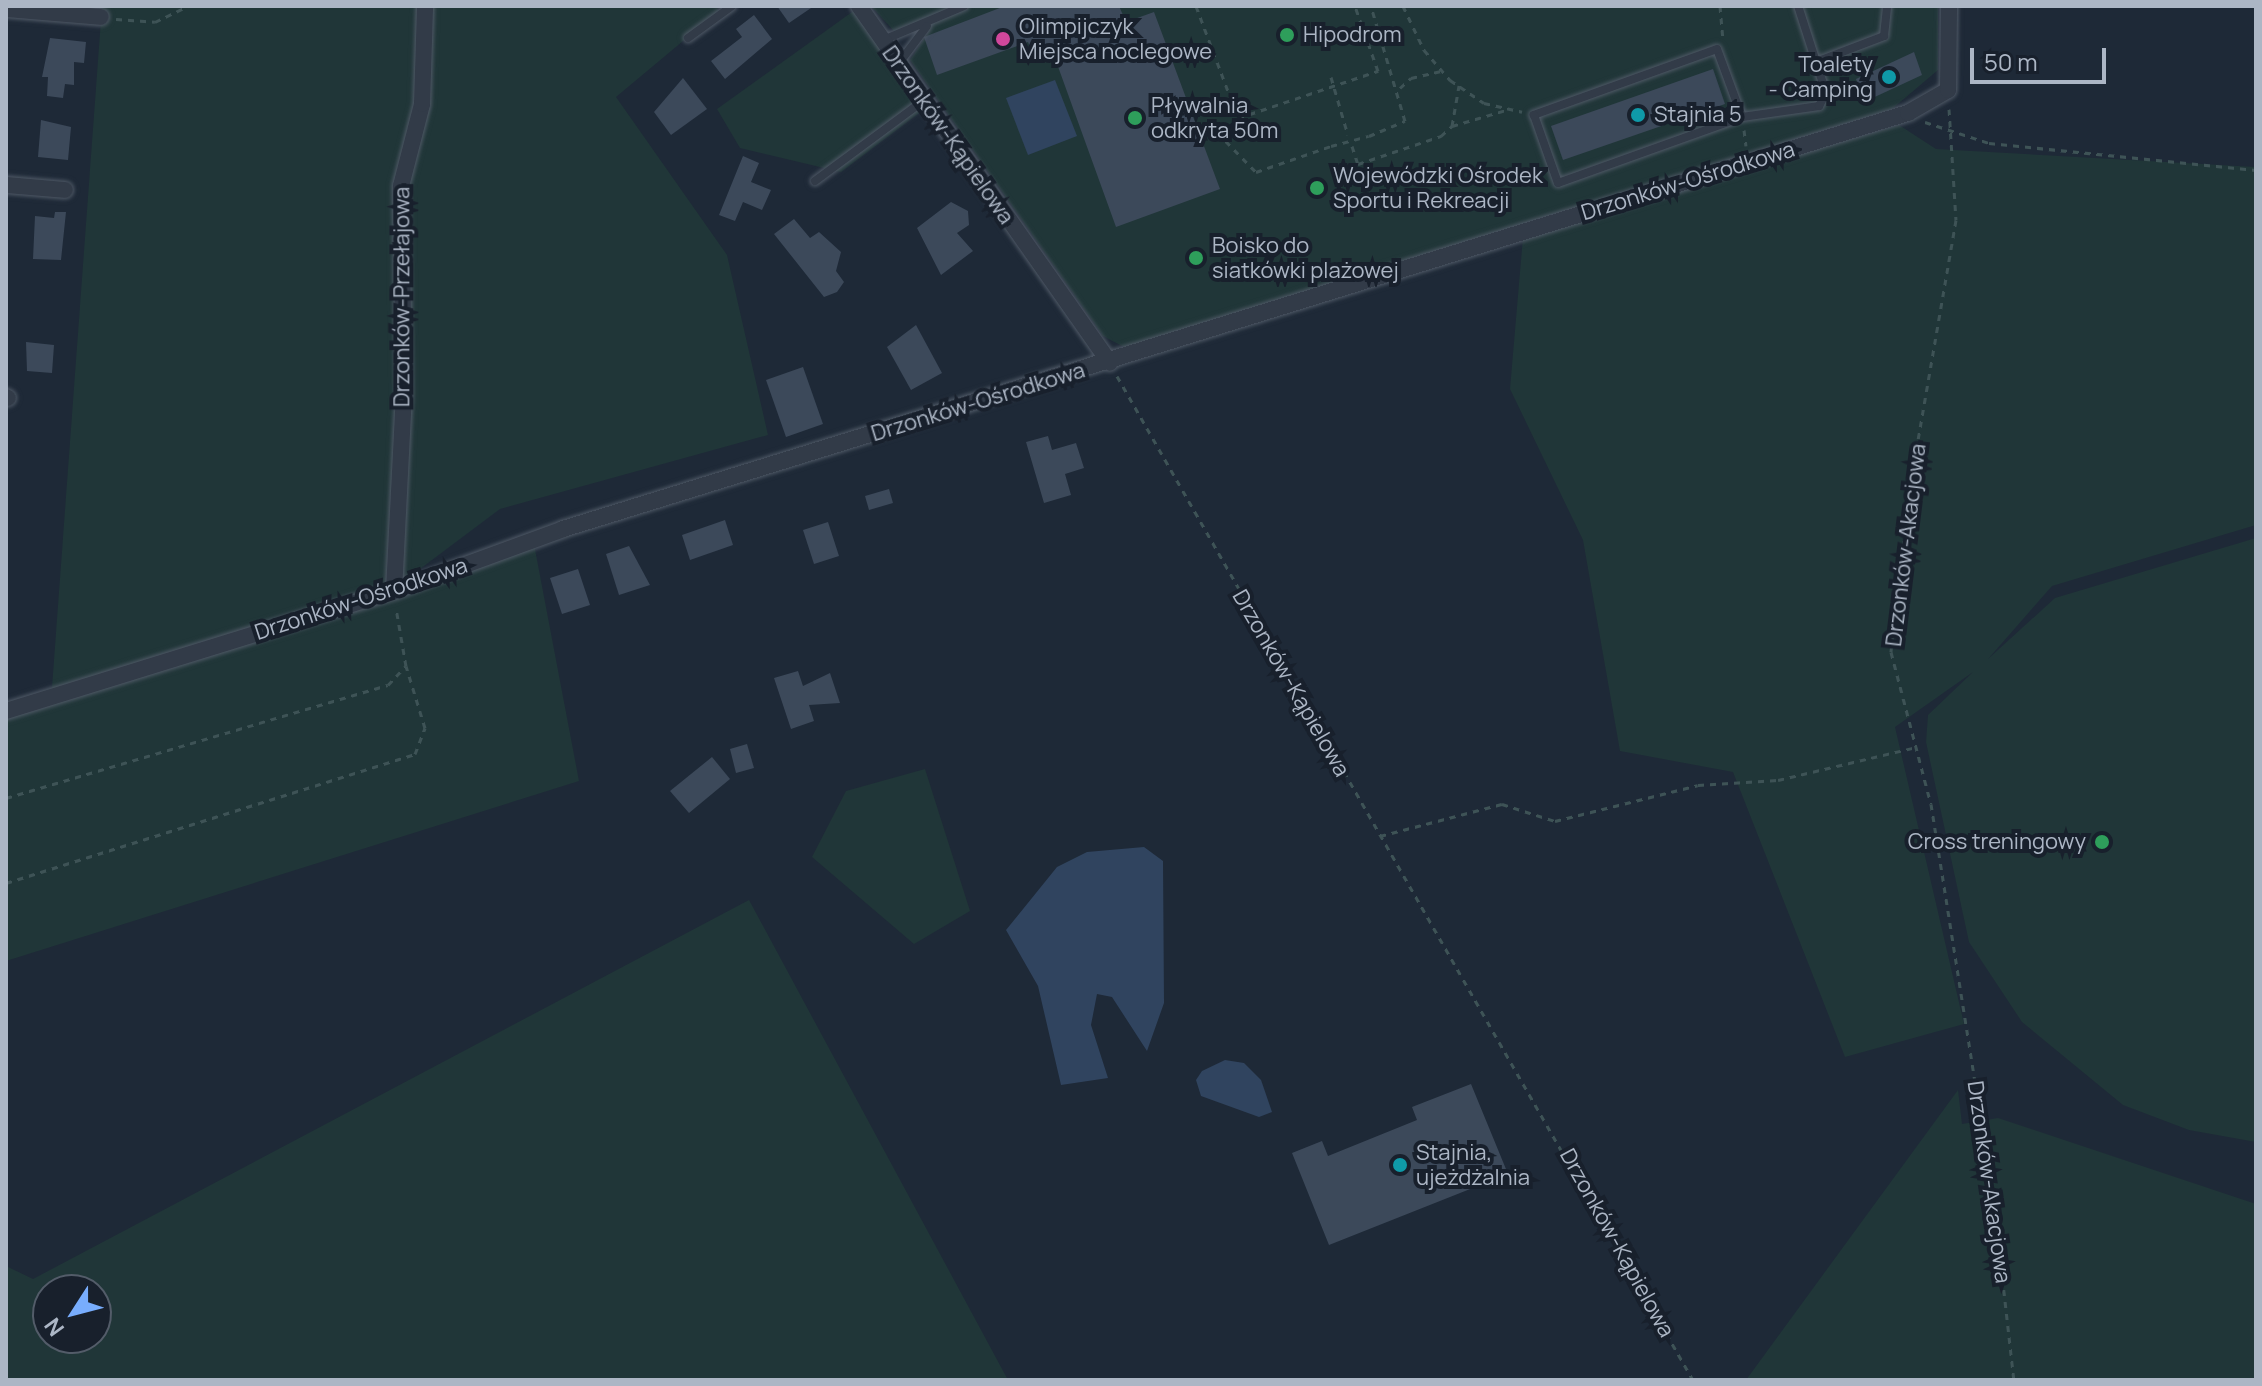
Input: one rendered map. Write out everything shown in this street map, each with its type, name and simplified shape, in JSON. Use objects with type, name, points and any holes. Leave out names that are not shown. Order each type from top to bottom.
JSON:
[{"type":"street","name":"Drzonków-Przełajowa","points":[[394,591],[404,394],[401,186],[422,104],[425,6]]},
{"type":"street","name":"Drzonków-Kąpielowa","points":[[859,6],[897,65],[1110,363]]},
{"type":"street","points":[[1948,90],[1949,6]]},
{"type":"street","points":[[12,8],[101,17]]},
{"type":"street","name":"Drzonków-Ośrodkowa","points":[[6,711],[394,591],[563,529],[1110,363],[1908,113],[1948,90]]},
{"type":"street","points":[[6,185],[65,190]]},
{"type":"lane","points":[[688,38],[732,6]]},
{"type":"lane","points":[[881,41],[928,26],[964,6]]},
{"type":"lane","points":[[1742,117],[1717,49],[1534,115],[1558,183],[1742,117],[1819,106],[1826,93],[1798,6]]},
{"type":"lane","points":[[1816,62],[1884,36],[1887,6]]},
{"type":"lane","points":[[897,65],[928,26]]},
{"type":"lane","points":[[815,181],[923,101]]},
{"type":"path","points":[[101,17],[155,22],[188,6]]},
{"type":"path","points":[[1196,6],[1238,118],[1378,71],[1355,6]]},
{"type":"path","points":[[1209,124],[1256,172],[1369,136],[1405,121],[1400,88],[1371,6]]},
{"type":"path","points":[[1403,6],[1443,71],[1459,86],[1509,109],[1534,115]]},
{"type":"path","points":[[1717,49],[1720,6]]},
{"type":"path","points":[[1400,88],[1411,78],[1443,71]]},
{"type":"path","points":[[1331,77],[1348,135]]},
{"type":"path","points":[[1452,126],[1459,86]]},
{"type":"path","name":"Drzonków-Akacjowa","points":[[1948,90],[1956,220],[1911,481],[1891,652],[1917,747],[1993,1194],[2014,1380]]},
{"type":"path","points":[[1358,164],[1425,144],[1452,126],[1509,109]]},
{"type":"path","points":[[1908,113],[1952,134],[2256,170]]},
{"type":"path","points":[[1742,117],[1748,162]]},
{"type":"path","points":[[1352,146],[1361,174]]},
{"type":"path","name":"Drzonków-Kąpielowa","points":[[1110,363],[1693,1380]]},
{"type":"path","points":[[6,883],[415,754],[425,728],[406,666],[394,591]]},
{"type":"path","points":[[6,798],[388,685],[406,666]]},
{"type":"path","points":[[1380,836],[1502,804],[1555,821],[1698,785],[1778,780],[1917,747]]},
{"type":"green space","points":[[102,6],[715,6],[719,11],[616,97],[727,255],[768,435],[500,509],[384,596],[534,544],[579,781],[6,961],[6,715],[51,701]]},
{"type":"green space","name":"Wojewódzki Ośrodek Sportu i Rekreacji","points":[[871,6],[1938,6],[1938,70],[1892,109],[1124,347],[1103,336],[910,60],[929,31],[924,19],[894,31]]},
{"type":"green space","points":[[859,7],[927,107],[841,172],[740,148],[717,109]]},
{"type":"green space","points":[[1899,125],[1936,149],[2256,167],[2256,525],[2052,586],[1988,659],[2055,598],[2256,538],[2256,1142],[2189,1130],[2123,1105],[2022,1022],[1969,942],[1926,742],[1928,715],[1973,672],[1895,727],[1964,1024],[1845,1057],[1733,772],[1620,751],[1583,540],[1510,389],[1523,237]]},
{"type":"green space","points":[[925,769],[970,911],[914,944],[812,857],[846,791]]},
{"type":"green space","points":[[749,900],[1008,1380],[6,1380],[6,1266],[32,1279],[32,1354],[112,1354],[112,1274],[42,1274]]},
{"type":"green space","points":[[1958,1090],[1962,1124],[1998,1118],[2256,1204],[2256,1380],[1746,1380]]},
{"type":"water","points":[[1055,80],[1077,136],[1028,155],[1006,98]]},
{"type":"water","points":[[1144,847],[1163,861],[1164,1003],[1147,1051],[1112,997],[1097,994],[1091,1025],[1108,1078],[1061,1085],[1038,986],[1006,930],[1057,867],[1087,852]]},
{"type":"water","points":[[1225,1060],[1244,1063],[1261,1080],[1272,1112],[1259,1117],[1201,1096],[1196,1080],[1202,1071]]},
{"type":"building","points":[[777,6],[814,6],[789,23]]},
{"type":"building","name":"Pływalnia odkryta 50m","points":[[1005,6],[1119,6],[1126,22],[1154,12],[1220,189],[1116,227],[1052,50],[1032,52],[1028,42],[937,75],[924,37]]},
{"type":"building","points":[[754,15],[772,39],[725,79],[711,61],[742,37],[736,29]]},
{"type":"building","points":[[50,38],[86,42],[84,63],[74,62],[74,85],[65,84],[63,98],[47,96],[48,77],[42,77]]},
{"type":"building","name":"Toalety - Camping","points":[[1914,52],[1922,75],[1864,102],[1856,79]]},
{"type":"building","name":"Stajnia 5","points":[[1713,69],[1725,104],[1563,160],[1551,126]]},
{"type":"building","points":[[683,78],[707,109],[671,135],[654,112]]},
{"type":"building","points":[[41,120],[71,127],[68,160],[38,157]]},
{"type":"building","points":[[743,156],[759,163],[751,182],[771,190],[762,210],[743,202],[735,221],[719,215]]},
{"type":"building","points":[[951,202],[968,211],[969,225],[957,233],[973,251],[941,275],[917,228]]},
{"type":"building","points":[[55,212],[66,212],[61,260],[33,259],[35,216],[54,218]]},
{"type":"building","points":[[794,219],[810,238],[819,232],[841,252],[836,271],[844,282],[837,292],[824,297],[774,234]]},
{"type":"building","points":[[916,325],[942,373],[911,390],[887,347]]},
{"type":"building","points":[[26,342],[54,345],[52,373],[27,371]]},
{"type":"building","points":[[803,367],[823,424],[786,437],[766,380]]},
{"type":"building","points":[[1048,436],[1052,450],[1076,443],[1084,468],[1065,474],[1071,495],[1044,503],[1026,442]]},
{"type":"building","points":[[889,489],[893,503],[869,510],[865,496]]},
{"type":"building","points":[[725,520],[733,545],[690,560],[682,535]]},
{"type":"building","points":[[828,522],[839,556],[814,564],[803,530]]},
{"type":"building","points":[[629,546],[650,585],[619,595],[606,554]]},
{"type":"building","points":[[578,569],[590,605],[562,614],[550,578]]},
{"type":"building","points":[[798,671],[803,686],[830,673],[840,703],[809,705],[814,721],[791,729],[774,678]]},
{"type":"building","points":[[747,744],[754,768],[736,773],[730,749]]},
{"type":"building","points":[[712,757],[730,779],[689,813],[670,791]]},
{"type":"building","name":"Stajnia, ujeżdżalnia","points":[[1471,1084],[1508,1174],[1329,1245],[1292,1153],[1322,1141],[1328,1156],[1417,1120],[1412,1107]]},
{"type":"place","name":"Hipodrom","points":[[1287,35]]},
{"type":"place","name":"Olimpijczyk Miejsca noclegowe","points":[[1003,39]]},
{"type":"place","name":"Toalety - Camping","points":[[1889,77]]},
{"type":"place","name":"Stajnia 5","points":[[1638,115]]},
{"type":"place","name":"Pływalnia odkryta 50m","points":[[1135,118]]},
{"type":"place","name":"Wojewódzki Ośrodek Sportu i Rekreacji","points":[[1317,188]]},
{"type":"place","name":"Boisko do siatkówki plażowej","points":[[1196,258]]},
{"type":"place","name":"Cross treningowy","points":[[2102,842]]},
{"type":"place","name":"Stajnia, ujeżdżalnia","points":[[1400,1165]]}]
